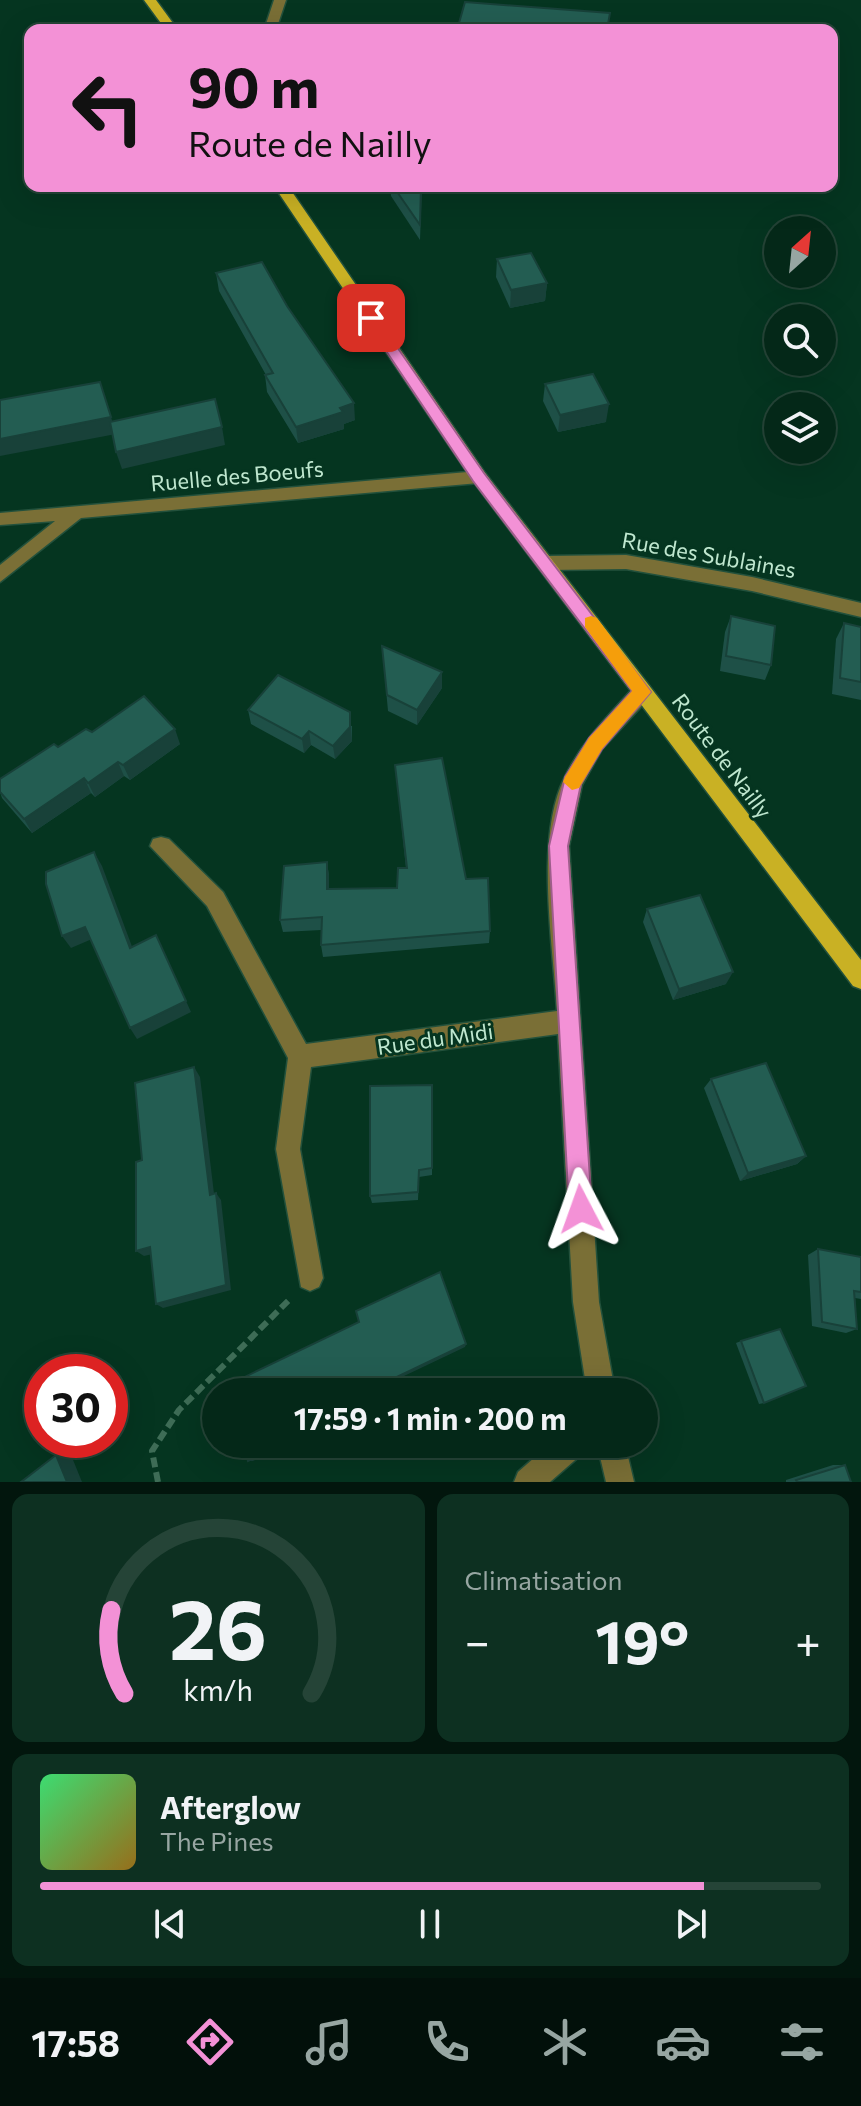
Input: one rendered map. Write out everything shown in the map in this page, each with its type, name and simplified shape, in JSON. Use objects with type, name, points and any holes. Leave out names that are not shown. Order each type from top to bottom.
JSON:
[{"type":"main road","points":[[150,0],[168,24]]},
{"type":"main road","name":"Route de Nailly","points":[[285,192],[479,477],[861,978]]},
{"type":"street","points":[[272,24],[280,0]]},
{"type":"street","name":"Ruelle des Boeufs","points":[[0,519],[479,477]]},
{"type":"street","points":[[0,575],[76,513]]},
{"type":"street","name":"Rue des Sublaines","points":[[547,563],[626,562],[752,584],[861,610]]},
{"type":"street","points":[[599,1378],[586,1302],[558,846],[572,783],[595,743],[642,692]]},
{"type":"street","points":[[161,846],[215,899],[300,1057],[288,1149],[310,1278]]},
{"type":"street","name":"Rue du Midi","points":[[300,1057],[569,1021]]},
{"type":"street","points":[[528,1482],[556,1458]]},
{"type":"street","points":[[614,1458],[620,1482]]},
{"type":"path","points":[[158,1482],[152,1451],[179,1410],[310,1278]]},
{"type":"building","points":[[465,2],[610,13],[608,24],[459,24]]},
{"type":"building","points":[[397,192],[421,192],[420,225]]},
{"type":"building","points":[[531,253],[547,283],[511,290],[497,259]]},
{"type":"building","points":[[262,262],[287,306],[354,403],[340,408],[343,412],[296,427],[265,375],[273,373],[216,273]]},
{"type":"building","points":[[593,374],[609,404],[560,415],[545,384]]},
{"type":"building","points":[[100,382],[111,417],[0,439],[0,400]]},
{"type":"building","points":[[215,399],[222,427],[116,452],[110,422]]},
{"type":"building","points":[[731,616],[775,626],[771,665],[726,656]]},
{"type":"building","points":[[844,623],[861,627],[861,682],[840,678]]},
{"type":"building","points":[[382,646],[442,672],[417,710],[387,695]]},
{"type":"building","points":[[278,675],[350,712],[350,727],[333,746],[309,731],[302,739],[248,710]]},
{"type":"building","points":[[144,696],[175,729],[123,765],[118,762],[88,783],[84,778],[24,819],[0,792],[0,779],[54,744],[58,747],[86,729],[92,732]]},
{"type":"building","points":[[442,758],[466,879],[488,878],[490,931],[321,945],[322,917],[280,920],[284,866],[327,862],[327,889],[397,888],[398,868],[407,868],[395,765]]},
{"type":"building","points":[[94,852],[130,948],[156,935],[186,1001],[130,1028],[85,927],[62,936],[46,884],[46,872]]},
{"type":"building","points":[[700,895],[733,972],[679,989],[647,909]]},
{"type":"building","points":[[766,1063],[806,1156],[748,1173],[711,1079]]},
{"type":"building","points":[[194,1067],[210,1195],[216,1193],[226,1285],[156,1304],[150,1247],[136,1251],[136,1162],[142,1160],[135,1083]]},
{"type":"building","points":[[432,1085],[432,1168],[419,1170],[418,1192],[370,1196],[370,1086]]},
{"type":"building","points":[[818,1249],[861,1257],[861,1292],[854,1291],[857,1329],[822,1322]]},
{"type":"building","points":[[440,1272],[466,1344],[395,1378],[242,1378],[359,1322],[356,1311]]},
{"type":"building","points":[[780,1329],[806,1386],[764,1403],[741,1341]]},
{"type":"building","points":[[52,1458],[57,1458],[67,1482],[21,1482]]},
{"type":"building","points":[[845,1465],[851,1482],[796,1480]]},
{"type":"slow traffic","points":[[572,782],[595,743],[642,692],[591,623]]},
{"type":"route","points":[[371,318],[479,477],[642,692],[595,743],[572,783],[558,846],[581,1209]]}]
